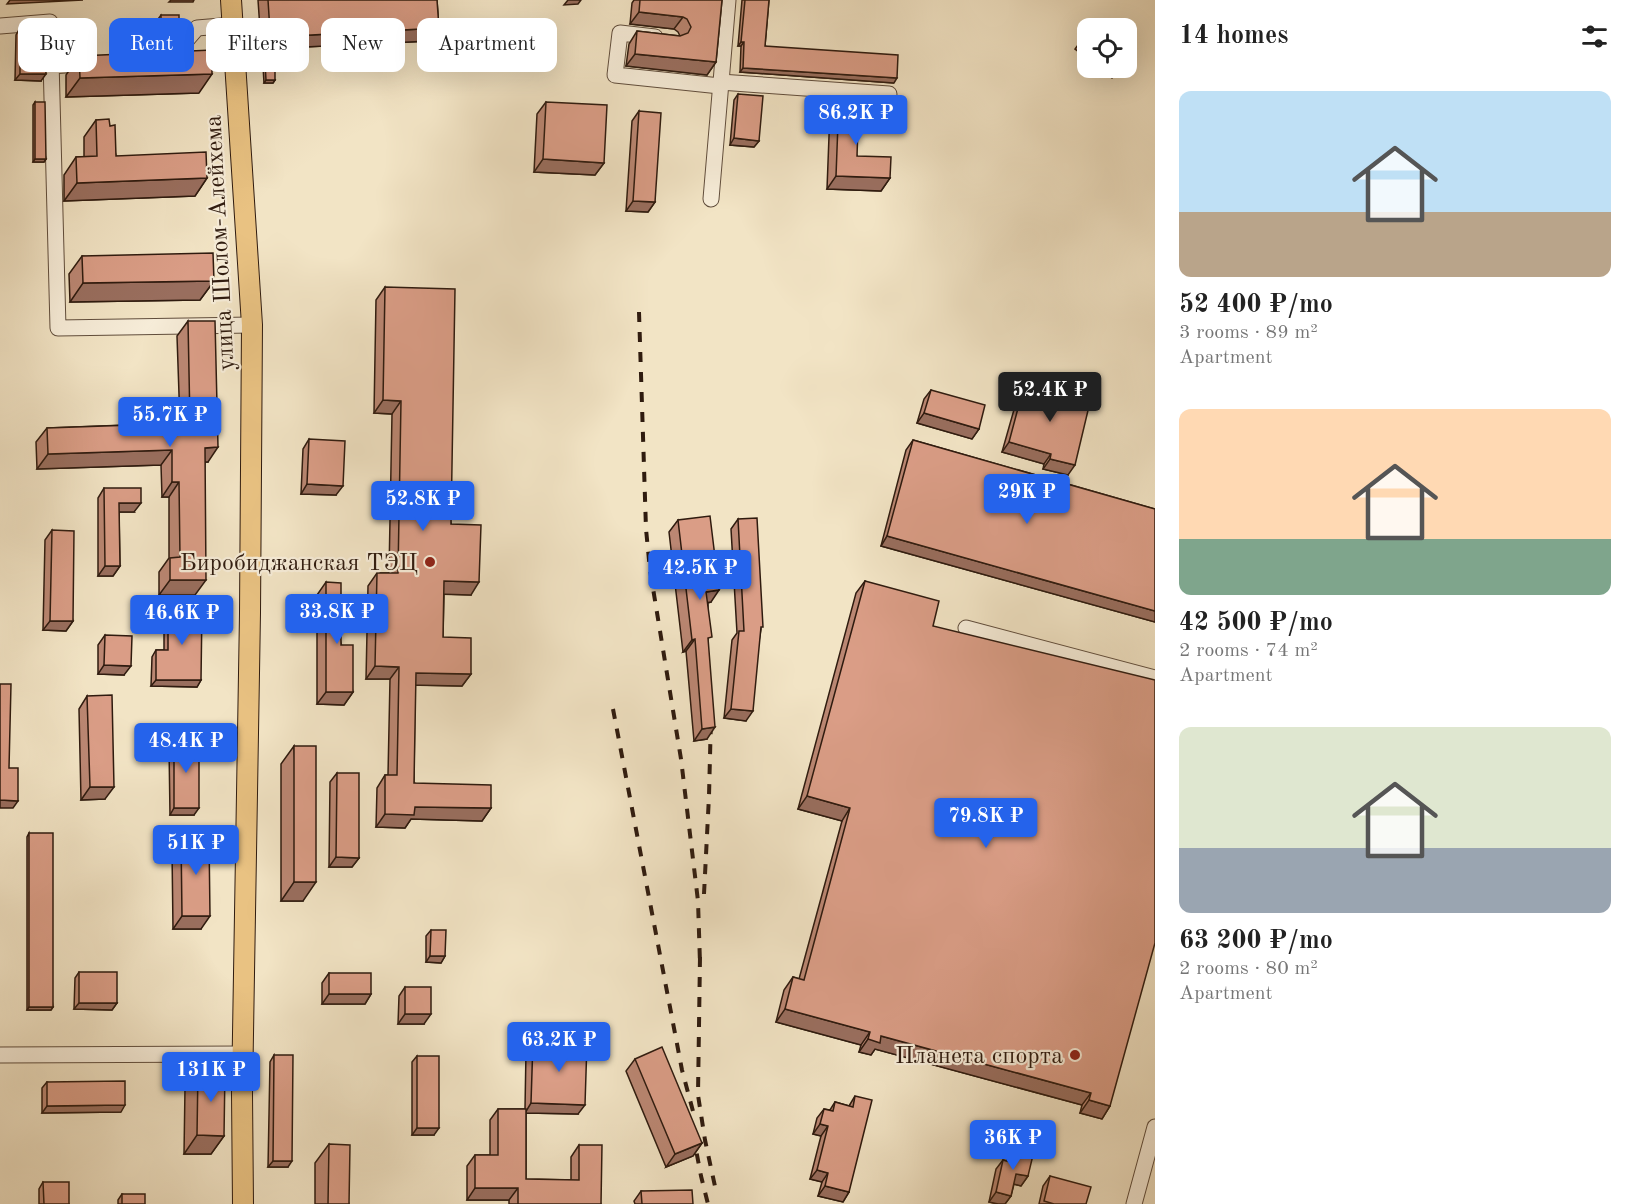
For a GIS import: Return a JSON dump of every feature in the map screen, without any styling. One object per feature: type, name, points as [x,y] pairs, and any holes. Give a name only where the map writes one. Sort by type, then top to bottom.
[{"type":"main road","name":"улица Шолом-Алейхема","points":[[231,0],[232,18]]},
{"type":"main road","name":"улица Шолом-Алейхема","points":[[236,72],[252,326],[250,613],[242,1054],[243,1204]]},
{"type":"street","points":[[711,199],[728,0]]},
{"type":"street","points":[[0,26],[18,25]]},
{"type":"street","points":[[672,39],[620,33],[615,75],[889,94]]},
{"type":"street","points":[[97,63],[106,62]]},
{"type":"street","points":[[51,72],[58,328],[252,326]]},
{"type":"street","points":[[966,628],[1155,678]]},
{"type":"street","points":[[0,1055],[242,1054]]},
{"type":"street","points":[[1134,1204],[1155,1127]]},
{"type":"building","points":[[268,0],[437,0],[438,18],[417,18],[417,29],[405,30],[405,18],[321,18],[321,34],[309,35],[309,18],[269,18]]},
{"type":"building","points":[[640,0],[722,0],[716,62],[635,54],[637,31],[680,36],[688,33],[691,27],[687,19],[683,17],[639,12]]},
{"type":"building","points":[[745,0],[769,0],[765,46],[898,55],[897,78],[743,68],[744,42],[741,42]]},
{"type":"building","points":[[161,15],[179,15],[179,18],[161,18]]},
{"type":"building","points":[[206,50],[206,72],[212,72],[212,74],[80,78],[80,72],[97,72],[97,55],[109,55],[109,72],[194,72],[194,51]]},
{"type":"building","points":[[20,72],[46,72],[46,74],[20,74]]},
{"type":"building","points":[[266,72],[275,72],[275,80],[266,80]]},
{"type":"building","points":[[738,94],[763,96],[759,141],[734,138]]},
{"type":"building","points":[[839,97],[859,98],[857,156],[891,157],[890,178],[836,176]]},
{"type":"building","points":[[35,102],[45,102],[46,159],[35,159]]},
{"type":"building","points":[[546,102],[607,105],[604,163],[543,159]]},
{"type":"building","points":[[639,111],[661,113],[655,202],[633,201]]},
{"type":"building","points":[[109,119],[110,126],[115,125],[116,156],[206,152],[207,178],[77,183],[76,157],[97,156],[96,120]]},
{"type":"building","points":[[213,253],[214,281],[83,283],[82,256]]},
{"type":"building","name":"Биробиджанская ТЭЦ","points":[[385,287],[455,289],[451,524],[481,525],[479,582],[444,581],[443,637],[471,638],[471,674],[416,673],[414,783],[491,785],[491,808],[415,807],[414,815],[385,814],[385,775],[397,775],[399,667],[375,666],[377,573],[398,573],[401,401],[383,400]]},
{"type":"building","points":[[188,321],[215,321],[218,447],[205,448],[206,580],[170,580],[170,558],[180,557],[179,482],[172,482],[172,450],[48,454],[47,428],[190,423]]},
{"type":"building","points":[[1025,382],[1051,389],[1050,392],[1090,402],[1075,465],[1050,459],[1051,454],[1009,442]]},
{"type":"building","points":[[931,390],[985,405],[979,429],[924,413]]},
{"type":"building","points":[[309,439],[345,441],[343,486],[307,484]]},
{"type":"building","points":[[913,440],[1155,509],[1155,611],[887,536]]},
{"type":"building","points":[[104,488],[141,488],[141,503],[119,503],[120,566],[105,566]]},
{"type":"building","points":[[710,516],[719,590],[706,592],[712,637],[708,638],[715,727],[702,729],[695,639],[692,640],[678,520]]},
{"type":"building","points":[[757,518],[763,627],[761,627],[753,711],[731,709],[739,631],[744,631],[738,519]]},
{"type":"building","points":[[52,530],[74,531],[73,621],[50,621]]},
{"type":"building","points":[[865,581],[939,601],[933,626],[1155,680],[1155,943],[1110,1106],[1089,1100],[1091,1093],[881,1036],[880,1043],[868,1039],[870,1032],[785,1009],[793,977],[804,980],[850,808],[807,796]]},
{"type":"building","points":[[326,582],[341,583],[341,645],[353,645],[353,692],[326,692]]},
{"type":"building","points":[[168,607],[202,608],[201,680],[156,680],[156,650],[168,650]]},
{"type":"building","points":[[105,635],[132,636],[131,666],[104,665]]},
{"type":"building","points":[[0,684],[11,684],[9,768],[18,768],[18,801],[0,800]]},
{"type":"building","points":[[112,695],[114,787],[90,787],[87,696]]},
{"type":"building","points":[[174,739],[199,739],[199,808],[174,808]]},
{"type":"building","points":[[294,746],[316,746],[316,882],[294,882]]},
{"type":"building","points":[[337,773],[359,773],[359,858],[336,857]]},
{"type":"building","points":[[29,833],[53,833],[53,1007],[29,1007]]},
{"type":"building","points":[[181,837],[209,837],[210,916],[182,916]]},
{"type":"building","points":[[431,930],[446,930],[445,956],[430,956]]},
{"type":"building","points":[[79,972],[117,972],[117,1003],[79,1003]]},
{"type":"building","points":[[329,973],[371,973],[371,994],[329,994]]},
{"type":"building","points":[[405,987],[431,987],[431,1014],[405,1014]]},
{"type":"building","points":[[533,1041],[587,1042],[585,1105],[531,1103]]},
{"type":"building","points":[[662,1047],[702,1143],[675,1154],[635,1059]]},
{"type":"building","points":[[274,1055],[293,1055],[292,1161],[273,1161]]},
{"type":"building","points":[[417,1056],[439,1056],[439,1128],[417,1128]]},
{"type":"building","points":[[198,1070],[225,1070],[224,1136],[197,1135]]},
{"type":"building","points":[[125,1081],[125,1105],[47,1106],[47,1082]]},
{"type":"building","points":[[855,1096],[872,1100],[849,1192],[825,1186],[828,1173],[817,1170],[828,1126],[820,1124],[824,1109],[833,1111],[835,1102],[853,1107]]},
{"type":"building","points":[[498,1109],[526,1109],[526,1179],[579,1180],[579,1145],[602,1145],[601,1204],[518,1204],[518,1188],[475,1188],[475,1155],[498,1155]]},
{"type":"building","points":[[329,1144],[350,1145],[349,1204],[328,1204]]},
{"type":"building","points":[[1013,1150],[1033,1155],[1028,1176],[1016,1174],[1011,1196],[996,1192],[1003,1160],[1010,1162]]},
{"type":"building","points":[[1050,1176],[1091,1187],[1086,1204],[1054,1204],[1044,1201]]},
{"type":"building","points":[[43,1182],[69,1182],[69,1204],[44,1204]]},
{"type":"building","points":[[692,1190],[693,1204],[642,1204],[641,1191]]},
{"type":"building","points":[[122,1194],[145,1194],[145,1204],[122,1204]]},
{"type":"railway","points":[[639,312],[646,529],[650,570],[681,759],[698,901],[700,963]]},
{"type":"railway","points":[[613,709],[682,1070],[694,1115]]},
{"type":"railway","points":[[704,894],[711,717]]},
{"type":"railway","points":[[700,957],[698,1095],[716,1191]]},
{"type":"railway","points":[[693,1134],[708,1204]]},
{"type":"place","name":"Биробиджанская ТЭЦ","points":[[430,562]]},
{"type":"place","name":"Планета спорта","points":[[1075,1055]]}]
